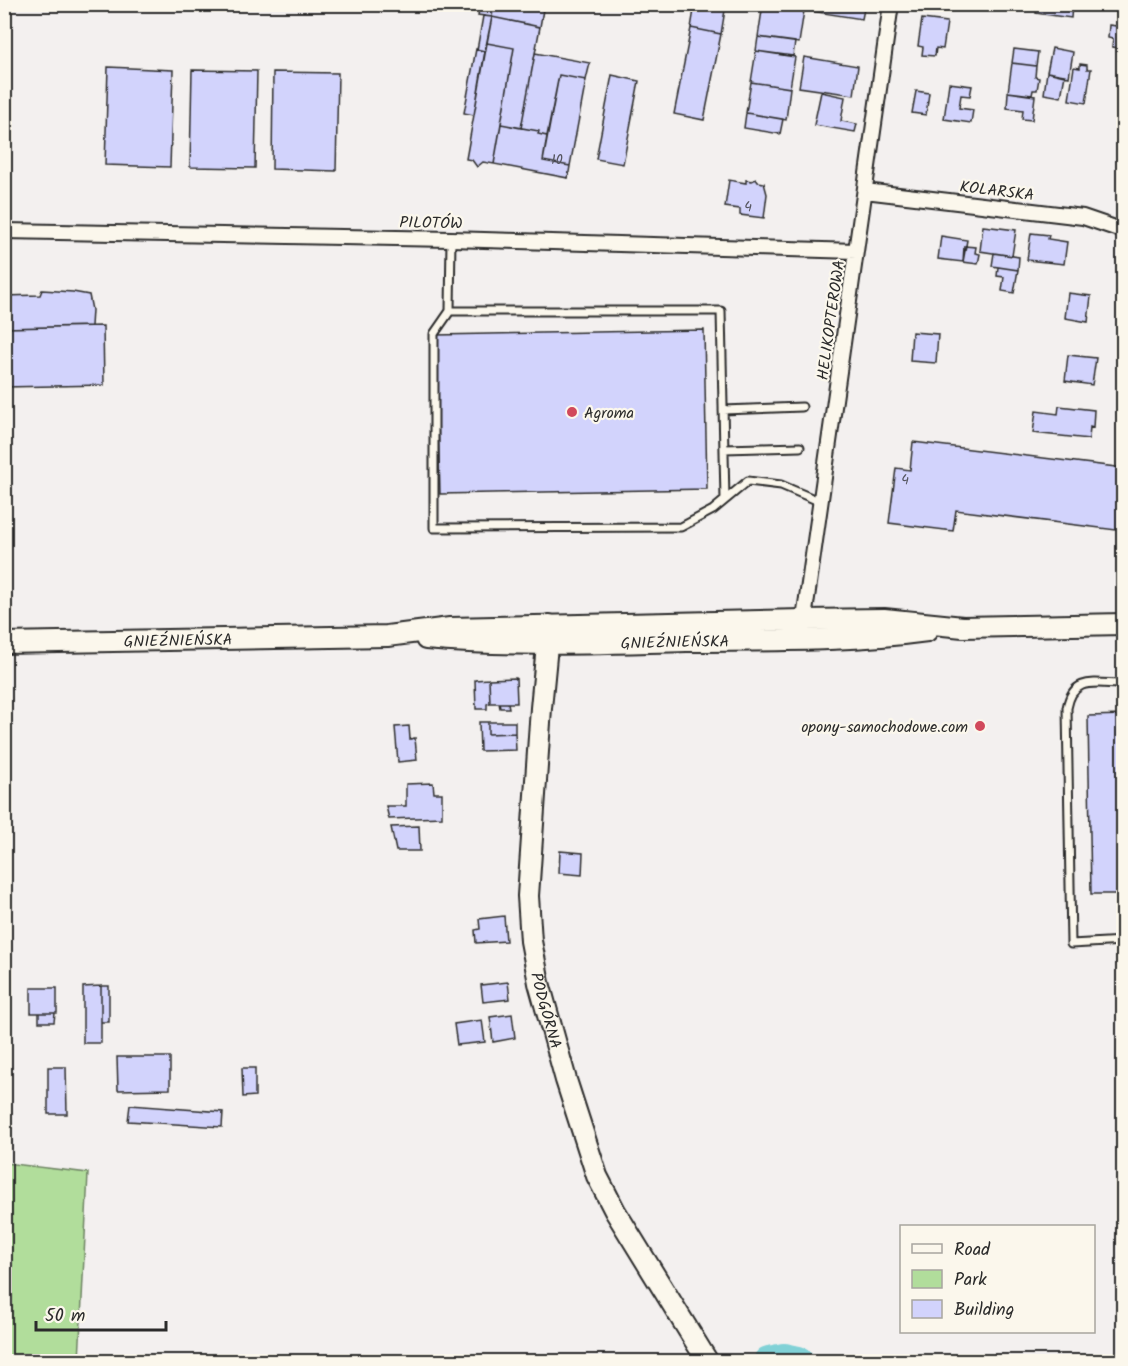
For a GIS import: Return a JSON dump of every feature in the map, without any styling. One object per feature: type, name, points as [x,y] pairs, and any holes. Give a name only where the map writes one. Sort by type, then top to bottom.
[{"type":"main road","name":"GNIEŹNIEŃSKA","points":[[549,634],[804,620],[884,619],[963,627]]},
{"type":"main road","name":"GNIEŹNIEŃSKA","points":[[4,643],[387,636],[450,628],[549,634],[801,639],[888,636],[963,627],[1124,624]]},
{"type":"main road","name":"PODGÓRNA","points":[[549,634],[541,708],[528,896],[531,941],[539,983],[566,1080],[597,1176],[615,1211],[708,1362]]},
{"type":"street","name":"HELIKOPTEROWA","points":[[801,639],[891,4]]},
{"type":"street","name":"KOLARSKA","points":[[865,191],[1083,217],[1124,231]]},
{"type":"street","name":"PILOTÓW","points":[[4,231],[451,239],[856,251]]},
{"type":"lane","points":[[451,239],[450,311],[434,334],[434,528],[681,527],[713,510],[747,481],[781,485],[821,502]]},
{"type":"lane","points":[[450,311],[721,311],[725,500]]},
{"type":"lane","points":[[723,410],[802,407]]},
{"type":"lane","points":[[724,448],[800,447]]},
{"type":"lane","points":[[1124,684],[1083,684],[1075,688],[1069,696],[1067,708],[1071,944],[1124,941]]},
{"type":"green space","points":[[5,1163],[88,1173],[79,1361],[5,1361]]},
{"type":"building","points":[[211,4],[257,4],[257,6]]},
{"type":"building","points":[[480,4],[494,4],[492,17],[478,15]]},
{"type":"building","points":[[494,4],[544,4],[540,27],[492,17]]},
{"type":"building","points":[[695,4],[726,4],[721,34],[691,28]]},
{"type":"building","points":[[763,4],[805,4],[799,43],[758,37]]},
{"type":"building","points":[[805,4],[865,4],[862,19],[804,10]]},
{"type":"building","points":[[1037,4],[1072,4],[1071,18],[1036,13]]},
{"type":"building","points":[[483,16],[492,17],[485,51],[477,50]]},
{"type":"building","points":[[492,17],[540,27],[521,128],[501,124],[514,48],[487,43]]},
{"type":"building","points":[[922,19],[947,22],[943,49],[936,48],[935,56],[922,55],[923,47],[918,46]]},
{"type":"building","points":[[1109,25],[1124,27],[1122,48],[1112,47],[1113,39],[1108,38]]},
{"type":"building","points":[[691,28],[721,34],[704,120],[674,114]]},
{"type":"building","points":[[758,37],[795,42],[793,56],[756,51]]},
{"type":"building","points":[[487,43],[514,48],[494,164],[483,162],[477,167],[472,160],[466,159]]},
{"type":"building","points":[[1052,48],[1073,52],[1069,77],[1047,72]]},
{"type":"building","points":[[476,49],[485,51],[474,115],[464,113]]},
{"type":"building","points":[[1014,49],[1038,52],[1036,66],[1012,63]]},
{"type":"building","points":[[756,51],[795,57],[790,88],[751,82]]},
{"type":"building","points":[[535,53],[590,63],[586,80],[559,75],[547,136],[538,134],[539,131],[521,128]]},
{"type":"building","points":[[804,57],[858,66],[854,95],[799,87]]},
{"type":"building","points":[[1012,63],[1036,66],[1035,77],[1039,78],[1037,90],[1033,90],[1032,95],[1008,92]]},
{"type":"building","points":[[1080,64],[1087,65],[1087,69],[1091,69],[1086,103],[1069,100],[1074,67],[1080,68]]},
{"type":"building","points":[[108,67],[173,70],[170,167],[105,165]]},
{"type":"building","points":[[192,70],[257,71],[255,168],[190,167]]},
{"type":"building","points":[[273,72],[338,73],[336,171],[272,169]]},
{"type":"building","points":[[1047,72],[1065,75],[1061,97],[1044,94]]},
{"type":"building","points":[[559,75],[586,80],[570,166],[543,161]]},
{"type":"building","points":[[612,75],[639,81],[623,164],[596,159]]},
{"type":"building","points":[[751,82],[790,88],[786,120],[746,113]]},
{"type":"building","points":[[949,83],[972,86],[970,96],[961,95],[959,108],[973,110],[971,123],[944,119]]},
{"type":"building","points":[[916,91],[929,93],[926,115],[912,113]]},
{"type":"building","points":[[821,92],[845,97],[841,121],[857,124],[855,132],[814,125]]},
{"type":"building","points":[[1008,92],[1035,96],[1032,120],[1022,119],[1023,110],[1007,108]]},
{"type":"building","points":[[746,113],[783,119],[780,134],[744,128]]},
{"type":"building","points":[[501,124],[539,131],[538,134],[547,136],[543,161],[570,166],[568,178],[494,164]]},
{"type":"building","points":[[756,179],[764,183],[767,194],[764,218],[740,215],[740,209],[725,207],[729,180],[746,183],[746,180]]},
{"type":"building","points":[[983,226],[1016,230],[1012,256],[980,251]]},
{"type":"building","points":[[1031,233],[1049,235],[1048,239],[1067,242],[1064,264],[1027,260]]},
{"type":"building","points":[[941,236],[967,240],[963,262],[938,259]]},
{"type":"building","points":[[964,246],[976,247],[975,253],[980,254],[978,264],[963,262]]},
{"type":"building","points":[[994,253],[1019,257],[1018,270],[992,266]]},
{"type":"building","points":[[998,267],[1018,270],[1014,293],[1002,291],[1004,277],[997,276]]},
{"type":"building","points":[[42,290],[89,295],[92,310],[91,326],[4,328],[4,296],[40,295]]},
{"type":"building","points":[[1068,293],[1091,296],[1088,322],[1065,318]]},
{"type":"building","points":[[103,326],[104,385],[4,387],[4,328]]},
{"type":"building","name":"Agroma","points":[[704,330],[707,489],[440,494],[436,335]]},
{"type":"building","points":[[912,332],[938,334],[936,363],[910,361]]},
{"type":"building","points":[[1068,355],[1096,358],[1092,385],[1065,381]]},
{"type":"building","points":[[1059,406],[1094,410],[1093,428],[1090,427],[1089,439],[1033,433],[1036,411],[1058,414]]},
{"type":"building","points":[[913,442],[1124,468],[1124,531],[956,510],[953,531],[889,523],[896,468],[910,470]]},
{"type":"building","points":[[516,678],[517,703],[490,703],[489,679]]},
{"type":"building","points":[[489,679],[490,703],[487,704],[487,709],[476,709],[475,680]]},
{"type":"building","points":[[499,703],[508,703],[509,708],[500,708]]},
{"type":"building","points":[[1124,715],[1124,894],[1091,894],[1088,716]]},
{"type":"building","points":[[479,722],[488,722],[488,734],[515,733],[516,750],[480,751]]},
{"type":"building","points":[[488,722],[515,722],[515,733],[488,734]]},
{"type":"building","points":[[409,726],[410,739],[415,738],[417,760],[398,762],[395,727]]},
{"type":"building","points":[[433,783],[434,793],[442,793],[442,817],[389,819],[386,806],[406,806],[406,784]]},
{"type":"building","points":[[419,826],[420,851],[396,851],[391,827]]},
{"type":"building","points":[[560,851],[583,853],[582,875],[559,873]]},
{"type":"building","points":[[504,916],[506,941],[476,943],[475,930],[480,929],[479,919]]},
{"type":"building","points":[[508,982],[510,999],[483,1002],[481,985]]},
{"type":"building","points":[[101,986],[109,986],[109,1022],[101,1022]]},
{"type":"building","points":[[101,986],[101,1043],[83,1043],[83,987]]},
{"type":"building","points":[[31,988],[57,988],[57,1013],[31,1013]]},
{"type":"building","points":[[39,1013],[55,1013],[54,1022],[39,1022]]},
{"type":"building","points":[[512,1014],[515,1038],[493,1042],[490,1017]]},
{"type":"building","points":[[482,1020],[485,1042],[457,1045],[454,1024]]},
{"type":"building","points":[[117,1057],[170,1057],[170,1089],[118,1090]]},
{"type":"building","points":[[48,1067],[66,1067],[67,1114],[48,1114]]},
{"type":"building","points":[[242,1068],[255,1068],[255,1096],[243,1097]]},
{"type":"building","points":[[130,1105],[223,1112],[222,1127],[128,1121]]},
{"type":"waterway","points":[[769,1362],[784,1359],[798,1362]]},
{"type":"place","name":"Agroma","points":[[572,412]]},
{"type":"place","name":"opony-samochodowe.com","points":[[980,726]]}]
